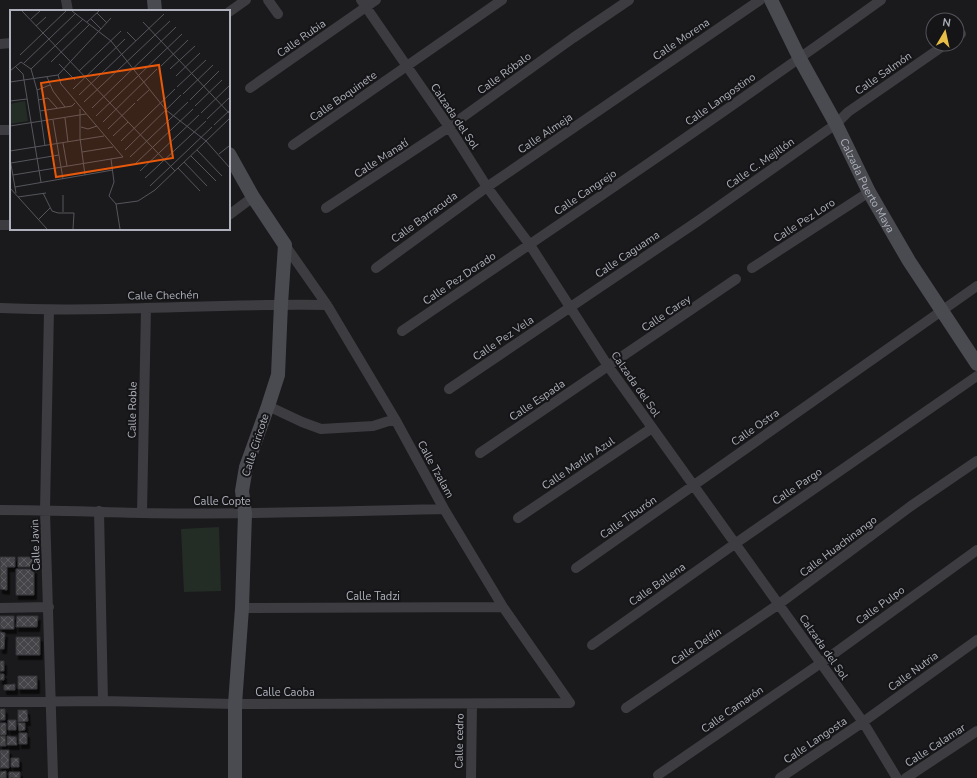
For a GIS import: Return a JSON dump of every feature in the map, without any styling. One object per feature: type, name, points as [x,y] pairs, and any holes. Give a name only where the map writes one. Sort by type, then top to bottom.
[{"type":"street","points":[[66,0],[68,10]]},
{"type":"street","points":[[154,0],[156,10]]},
{"type":"street","points":[[230,11],[246,0]]},
{"type":"street","points":[[268,0],[278,14]]},
{"type":"street","name":"Calle Rubia","points":[[250,88],[363,4],[376,0]]},
{"type":"street","name":"Calle Boquinete","points":[[293,145],[502,0]]},
{"type":"street","name":"Calle Róbalo","points":[[449,127],[572,38],[629,0]]},
{"type":"street","name":"Calle Morena","points":[[616,98],[760,0]]},
{"type":"street","name":"Calzada Puerto Maya","points":[[771,0],[800,59],[836,124],[870,192],[909,261],[977,364]]},
{"type":"street","name":"Calle Langostino","points":[[654,160],[882,0]]},
{"type":"street","name":"Calzada del Sol","points":[[363,4],[449,127],[487,187],[530,245],[608,366],[863,722],[897,778]]},
{"type":"street","points":[[0,44],[10,43]]},
{"type":"street","name":"Calle Salmón","points":[[836,124],[848,112],[934,52]]},
{"type":"street","name":"Calle Almeja","points":[[487,187],[616,98]]},
{"type":"street","name":"Calle C. Mejillón","points":[[698,221],[836,124]]},
{"type":"street","name":"Calle Manatí","points":[[326,208],[449,127]]},
{"type":"street","points":[[230,156],[253,196],[285,245]]},
{"type":"street","name":"Calle Cangrejo","points":[[530,245],[654,160]]},
{"type":"street","name":"Calle Barracuda","points":[[376,268],[487,187]]},
{"type":"street","name":"Calle Pez Loro","points":[[752,268],[870,192]]},
{"type":"street","points":[[230,214],[253,196]]},
{"type":"street","name":"Calle Caguama","points":[[570,307],[698,221]]},
{"type":"street","name":"Calle Ciricote","points":[[235,778],[235,704],[242,608],[245,513],[242,491],[246,467],[278,375],[280,304],[285,245]]},
{"type":"street","name":"Calle Tzalam","points":[[285,245],[327,305],[395,419],[444,509],[503,608],[570,703]]},
{"type":"street","name":"Calle Pez Dorado","points":[[402,331],[530,245]]},
{"type":"street","name":"Calle Carey","points":[[608,366],[736,279]]},
{"type":"street","name":"Calle Ostra","points":[[694,485],[977,286]]},
{"type":"street","name":"Calle Chechén","points":[[0,308],[49,310],[280,304],[327,305]]},
{"type":"street","name":"Calle Pez Vela","points":[[449,389],[570,307]]},
{"type":"street","name":"Calle Roble","points":[[142,513],[146,308]]},
{"type":"street","name":"Calle Javin","points":[[49,310],[46,510],[53,778]]},
{"type":"street","name":"Calle Espada","points":[[480,453],[608,366]]},
{"type":"street","name":"Calle Pargo","points":[[736,543],[977,376]]},
{"type":"street","points":[[268,406],[321,429],[373,426],[395,419]]},
{"type":"street","name":"Calle Marlín Azul","points":[[518,518],[652,428]]},
{"type":"street","name":"Calle Huachinango","points":[[779,604],[911,506],[977,461]]},
{"type":"street","name":"Calle Tiburón","points":[[576,568],[694,485]]},
{"type":"street","name":"Calle Copte","points":[[0,510],[142,513],[245,513],[444,509]]},
{"type":"street","points":[[99,511],[103,701]]},
{"type":"street","name":"Calle Ballena","points":[[592,645],[736,543]]},
{"type":"street","name":"Calle Pulpo","points":[[821,663],[977,550]]},
{"type":"street","name":"Calle Delfín","points":[[626,708],[779,604]]},
{"type":"street","points":[[0,608],[49,607]]},
{"type":"street","name":"Calle Tadzi","points":[[242,608],[503,608]]},
{"type":"street","name":"Calle Nutria","points":[[863,722],[977,640]]},
{"type":"street","name":"Calle Camarón","points":[[658,775],[821,663]]},
{"type":"street","name":"Calle Caoba","points":[[0,702],[103,701],[235,704],[570,703]]},
{"type":"street","name":"Calle cedro","points":[[471,778],[472,704]]},
{"type":"street","name":"Calle Langosta","points":[[780,778],[863,722]]},
{"type":"street","name":"Calle Calamar","points":[[906,778],[977,732]]},
{"type":"shaded area","points":[[219,527],[221,591],[184,592],[181,529]]},
{"type":"building","points":[[0,557],[15,557],[15,567],[7,567],[7,590],[0,589]]},
{"type":"building","points":[[18,557],[33,557],[33,567],[18,567]]},
{"type":"building","points":[[16,569],[34,569],[34,595],[16,595]]},
{"type":"building","points":[[0,616],[14,616],[14,629],[0,629]]},
{"type":"building","points":[[17,616],[38,616],[37,627],[16,627]]},
{"type":"building","points":[[0,632],[5,633],[4,649],[0,649]]},
{"type":"building","points":[[16,637],[40,637],[40,655],[16,655]]},
{"type":"building","points":[[0,661],[4,661],[4,671],[0,671]]},
{"type":"building","points":[[0,674],[4,674],[4,680],[0,680]]},
{"type":"building","points":[[18,676],[37,676],[37,689],[18,689]]},
{"type":"building","points":[[15,684],[15,690],[4,690],[4,685]]},
{"type":"building","points":[[0,709],[5,709],[5,720],[0,720]]},
{"type":"building","points":[[18,710],[27,710],[28,721],[18,722]]},
{"type":"building","points":[[8,720],[16,720],[16,730],[8,730]]},
{"type":"building","points":[[0,723],[6,723],[6,735],[0,735]]},
{"type":"building","points":[[18,723],[25,723],[25,730],[19,731]]},
{"type":"building","points":[[19,733],[27,733],[27,744],[19,744]]},
{"type":"building","points":[[0,736],[5,736],[6,746],[0,746]]},
{"type":"building","points":[[7,736],[16,737],[17,745],[7,745]]},
{"type":"building","points":[[0,750],[9,750],[9,768],[0,768]]},
{"type":"building","points":[[11,758],[19,758],[19,767],[11,767]]},
{"type":"building","points":[[6,771],[6,778],[0,778],[0,772]]},
{"type":"building","points":[[9,772],[20,772],[20,778],[9,778]]}]
